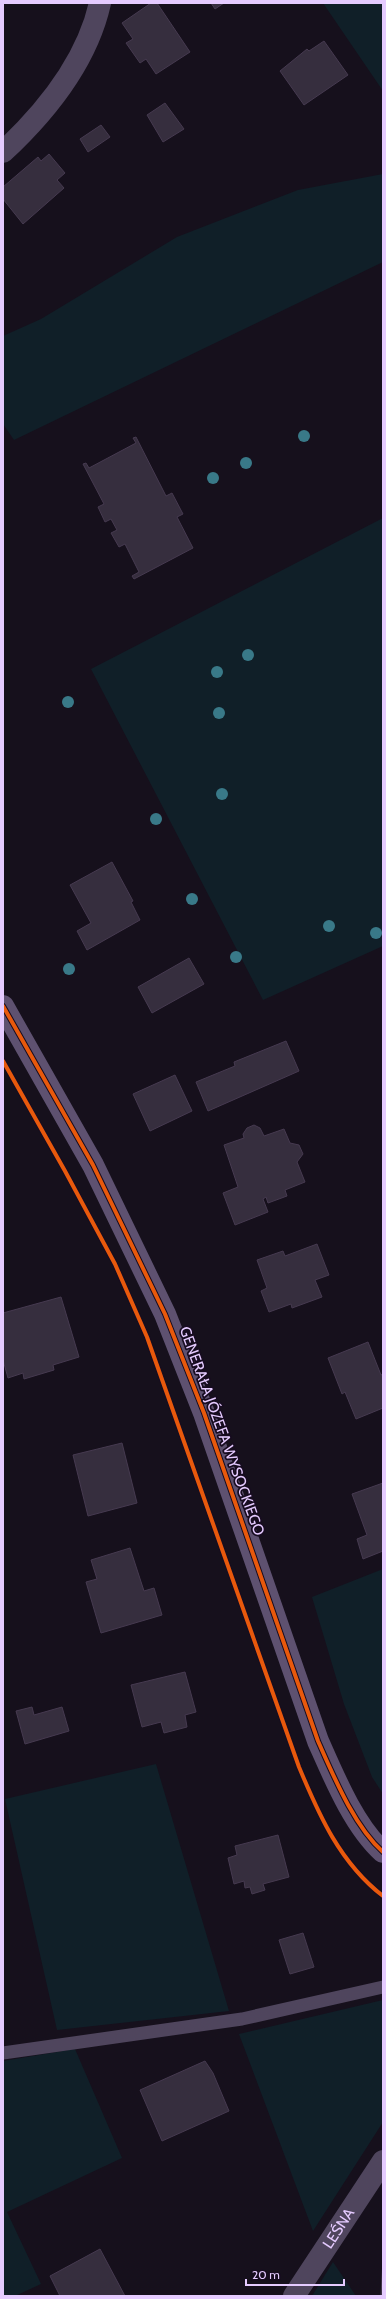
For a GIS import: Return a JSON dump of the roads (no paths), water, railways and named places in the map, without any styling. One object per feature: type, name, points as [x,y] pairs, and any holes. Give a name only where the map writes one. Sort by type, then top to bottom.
[{"type":"street","points":[[3,152],[25,131],[76,65],[96,22],[100,3]]},
{"type":"street","name":"GENERAŁA JÓZEFA WYSOCKIEGO","points":[[3,1006],[94,1165],[162,1308],[207,1420],[318,1741],[341,1793],[375,1845],[383,1852]]},
{"type":"street","name":"LEŚNA","points":[[294,2296],[383,2161]]},
{"type":"lane","points":[[3,2053],[242,2019],[383,1987]]}]
